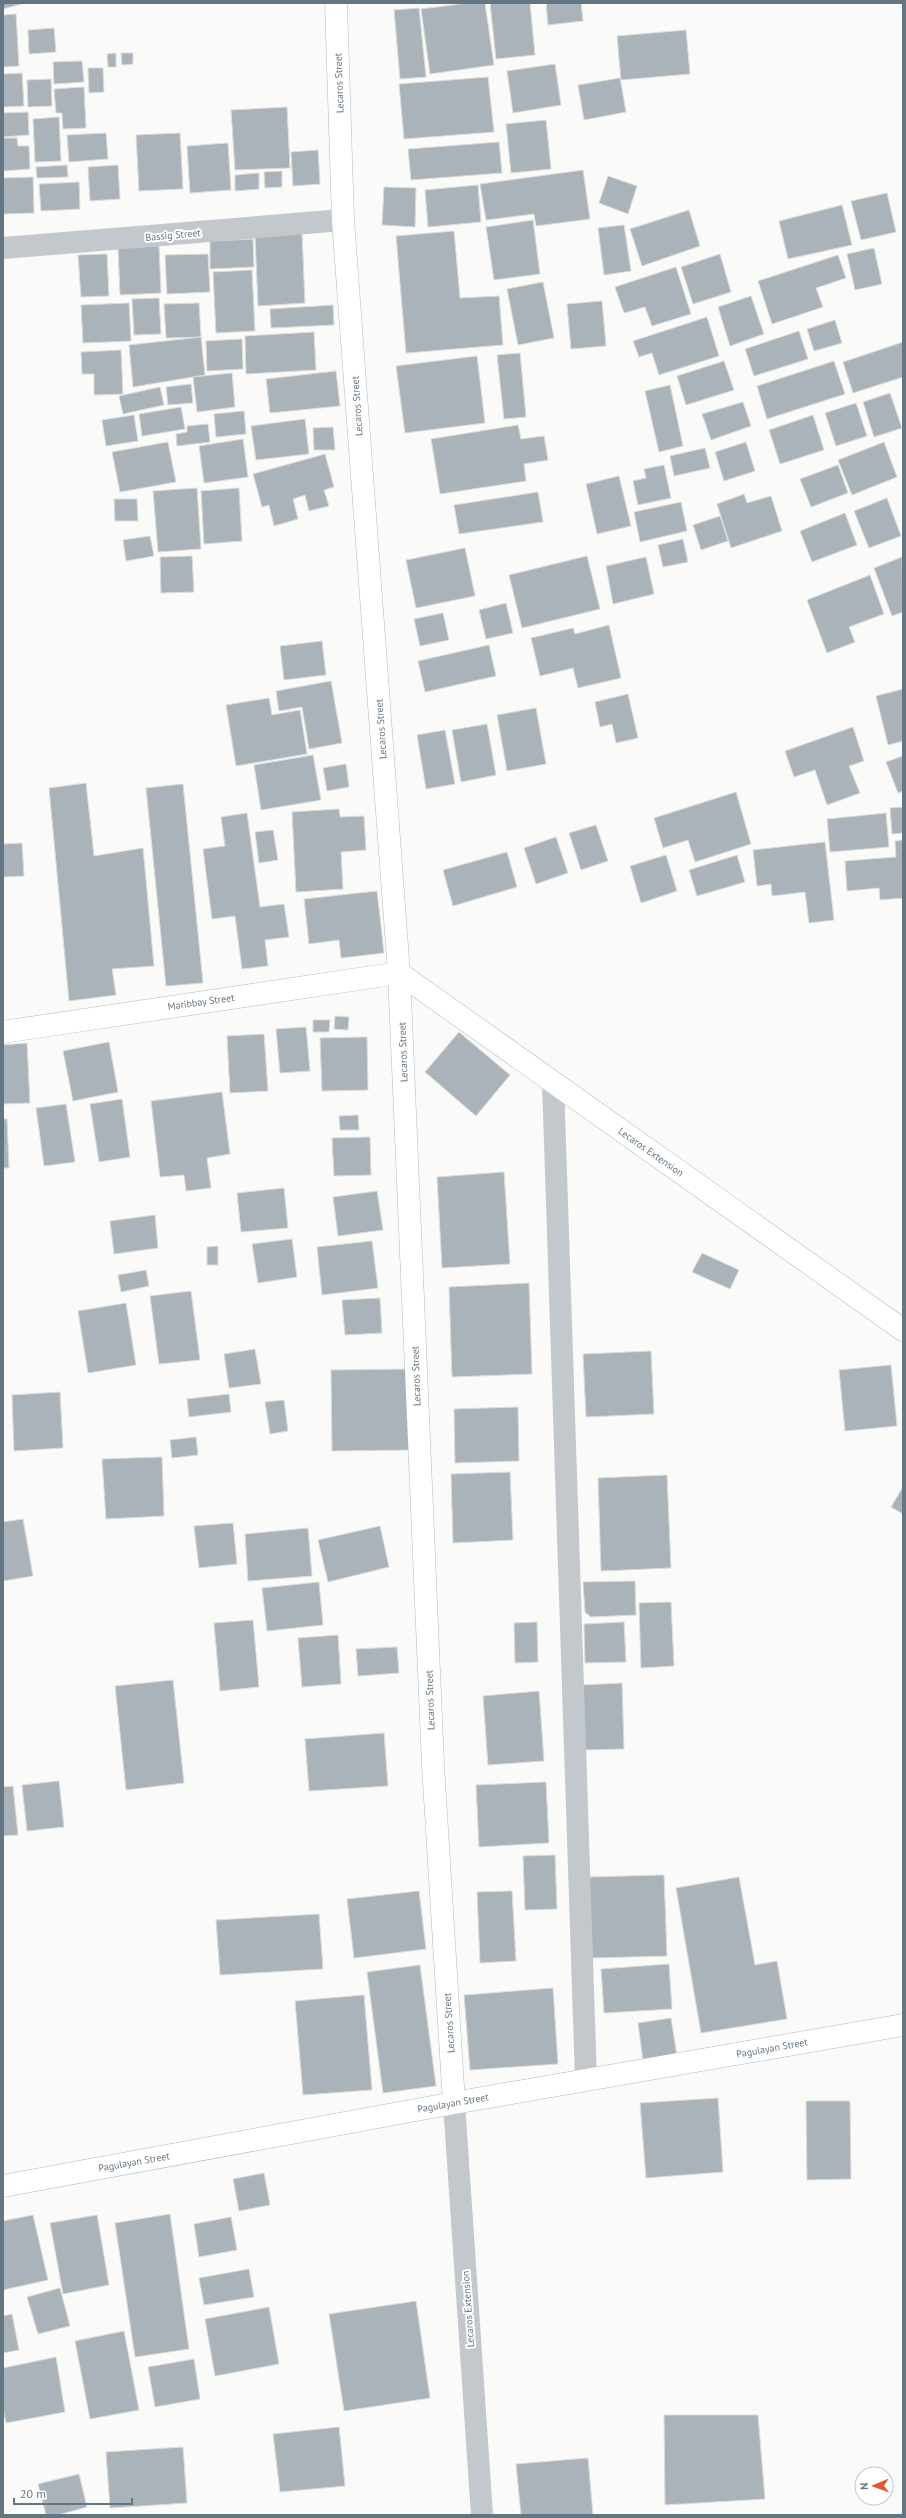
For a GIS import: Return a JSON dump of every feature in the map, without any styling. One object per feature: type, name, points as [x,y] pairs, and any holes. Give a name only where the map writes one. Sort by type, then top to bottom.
[{"type":"street","name":"Lecaros Street","points":[[336,3],[343,220],[399,973],[432,1757],[454,2103]]},
{"type":"street","name":"Bassig Street","points":[[3,248],[343,220]]},
{"type":"street","name":"Maribbay Street","points":[[3,1032],[399,973]]},
{"type":"street","name":"Lecaros Extension","points":[[399,973],[903,1330]]},
{"type":"street","points":[[553,1082],[586,2080]]},
{"type":"street","name":"Pagulayan Street","points":[[3,2186],[454,2103],[903,2025]]},
{"type":"street","name":"Lecaros Extension","points":[[454,2103],[482,2515]]},
{"type":"building","points":[[3,3],[25,3],[3,9]]},
{"type":"building","points":[[469,3],[485,3],[494,65],[430,74],[421,9]]},
{"type":"building","points":[[490,3],[530,3],[535,55],[496,59]]},
{"type":"building","points":[[546,3],[581,3],[583,21],[548,25]]},
{"type":"building","points":[[419,8],[426,77],[400,79],[394,10]]},
{"type":"building","points":[[16,14],[19,66],[3,67],[3,15]]},
{"type":"building","points":[[54,28],[56,52],[29,54],[28,30]]},
{"type":"building","points":[[686,30],[690,74],[621,80],[617,36]]},
{"type":"building","points":[[116,53],[116,67],[108,67],[107,54]]},
{"type":"building","points":[[121,53],[133,53],[133,64],[122,65]]},
{"type":"building","points":[[82,61],[84,82],[54,84],[53,62]]},
{"type":"building","points":[[555,64],[561,105],[513,113],[507,71]]},
{"type":"building","points":[[88,68],[103,68],[104,92],[89,93]]},
{"type":"building","points":[[22,73],[24,106],[3,107],[3,74]]},
{"type":"building","points":[[488,77],[494,132],[404,139],[399,84]]},
{"type":"building","points":[[620,78],[626,112],[584,120],[578,85]]},
{"type":"building","points":[[51,79],[52,106],[28,107],[27,80]]},
{"type":"building","points":[[84,87],[86,128],[63,129],[62,113],[56,113],[54,89]]},
{"type":"building","points":[[287,107],[290,168],[235,170],[231,110]]},
{"type":"building","points":[[28,112],[29,135],[3,137],[3,113]]},
{"type":"building","points":[[59,117],[61,161],[35,162],[33,119]]},
{"type":"building","points":[[546,120],[551,169],[511,173],[506,124]]},
{"type":"building","points":[[106,133],[108,159],[69,162],[67,135]]},
{"type":"building","points":[[180,133],[183,189],[139,191],[136,135]]},
{"type":"building","points":[[3,138],[17,138],[18,146],[29,146],[30,169],[3,171]]},
{"type":"building","points":[[499,142],[502,173],[411,180],[408,149]]},
{"type":"building","points":[[228,143],[231,190],[190,193],[187,146]]},
{"type":"building","points":[[318,150],[320,184],[293,186],[291,152]]},
{"type":"building","points":[[67,165],[68,177],[37,178],[36,167]]},
{"type":"building","points":[[118,165],[120,199],[90,201],[88,167]]},
{"type":"building","points":[[583,170],[590,219],[536,226],[534,214],[486,220],[480,184]]},
{"type":"building","points":[[282,171],[282,187],[265,188],[264,172]]},
{"type":"building","points":[[259,173],[259,189],[235,191],[235,175]]},
{"type":"building","points":[[608,176],[637,186],[628,214],[599,203]]},
{"type":"building","points":[[33,177],[34,213],[3,214],[3,178]]},
{"type":"building","points":[[79,182],[80,209],[41,211],[39,184]]},
{"type":"building","points":[[478,185],[481,222],[428,227],[425,190]]},
{"type":"building","points":[[384,187],[416,188],[415,227],[382,225]]},
{"type":"building","points":[[887,193],[896,232],[861,240],[851,201]]},
{"type":"building","points":[[842,205],[852,245],[788,259],[779,221]]},
{"type":"building","points":[[689,210],[700,246],[642,266],[630,229]]},
{"type":"building","points":[[533,220],[540,274],[494,280],[486,227]]},
{"type":"building","points":[[624,225],[631,271],[604,275],[598,228]]},
{"type":"building","points":[[454,231],[460,298],[499,296],[503,345],[406,353],[396,236]]},
{"type":"building","points":[[302,232],[305,303],[258,306],[255,235]]},
{"type":"building","points":[[253,239],[254,267],[210,269],[210,241]]},
{"type":"building","points":[[159,246],[161,293],[120,295],[118,248]]},
{"type":"building","points":[[874,248],[882,284],[855,290],[847,254]]},
{"type":"building","points":[[107,254],[109,296],[81,297],[78,255]]},
{"type":"building","points":[[208,254],[210,292],[167,294],[165,255]]},
{"type":"building","points":[[720,254],[731,292],[693,304],[681,267]]},
{"type":"building","points":[[838,255],[846,278],[816,288],[823,307],[772,324],[758,281]]},
{"type":"building","points":[[676,267],[691,314],[652,326],[645,307],[624,313],[615,287]]},
{"type":"building","points":[[252,270],[255,331],[216,333],[213,272]]},
{"type":"building","points":[[543,282],[554,338],[518,345],[507,289]]},
{"type":"building","points":[[751,296],[764,334],[730,346],[718,307]]},
{"type":"building","points":[[159,298],[161,334],[134,335],[132,299]]},
{"type":"building","points":[[602,301],[606,346],[571,349],[567,304]]},
{"type":"building","points":[[129,303],[131,341],[83,343],[81,305]]},
{"type":"building","points":[[199,303],[201,337],[166,338],[164,304]]},
{"type":"building","points":[[333,305],[334,325],[271,328],[270,309]]},
{"type":"building","points":[[707,317],[719,356],[659,375],[652,353],[639,357],[633,341]]},
{"type":"building","points":[[835,320],[842,343],[814,351],[807,329]]},
{"type":"building","points":[[799,331],[808,359],[754,376],[745,349]]},
{"type":"building","points":[[314,332],[316,370],[246,374],[245,336]]},
{"type":"building","points":[[201,337],[205,375],[133,387],[129,345]]},
{"type":"building","points":[[242,339],[243,369],[207,371],[206,341]]},
{"type":"building","points":[[903,342],[903,377],[853,393],[843,362]]},
{"type":"building","points":[[121,350],[123,394],[94,395],[94,374],[82,374],[81,352]]},
{"type":"building","points":[[520,353],[526,417],[504,419],[497,355]]},
{"type":"building","points":[[477,356],[485,423],[405,433],[396,366]]},
{"type":"building","points":[[724,361],[734,390],[686,405],[677,376]]},
{"type":"building","points":[[834,361],[845,394],[767,419],[757,386]]},
{"type":"building","points":[[336,371],[340,406],[270,413],[266,379]]},
{"type":"building","points":[[232,373],[235,407],[197,412],[193,377]]},
{"type":"building","points":[[191,384],[193,403],[168,405],[166,387]]},
{"type":"building","points":[[670,385],[683,446],[659,452],[645,391]]},
{"type":"building","points":[[160,387],[164,405],[123,414],[119,396]]},
{"type":"building","points":[[890,393],[902,428],[874,437],[863,402]]},
{"type":"building","points":[[743,402],[751,426],[711,440],[702,414]]},
{"type":"building","points":[[856,403],[867,436],[836,446],[825,413]]},
{"type":"building","points":[[181,407],[185,429],[142,436],[139,414]]},
{"type":"building","points":[[244,411],[246,434],[216,437],[214,414]]},
{"type":"building","points":[[134,415],[138,441],[106,446],[102,420]]},
{"type":"building","points":[[813,415],[824,450],[780,464],[769,430]]},
{"type":"building","points":[[305,419],[309,454],[256,460],[251,426]]},
{"type":"building","points":[[208,424],[210,442],[177,446],[176,434],[187,432],[187,426]]},
{"type":"building","points":[[518,425],[521,439],[544,436],[548,460],[524,464],[526,481],[440,494],[431,439]]},
{"type":"building","points":[[333,427],[335,450],[314,450],[313,428]]},
{"type":"building","points":[[243,439],[248,477],[204,483],[199,446]]},
{"type":"building","points":[[168,442],[176,482],[120,492],[112,452]]},
{"type":"building","points":[[746,442],[755,471],[724,481],[715,452]]},
{"type":"building","points":[[884,442],[897,477],[852,495],[838,460]]},
{"type":"building","points":[[705,448],[710,468],[674,476],[670,456]]},
{"type":"building","points":[[325,454],[334,487],[324,490],[329,506],[309,511],[305,495],[293,499],[298,519],[274,526],[269,505],[262,507],[253,474]]},
{"type":"building","points":[[664,465],[671,498],[638,505],[633,481],[646,478],[644,469]]},
{"type":"building","points":[[838,465],[848,493],[811,507],[800,479]]},
{"type":"building","points":[[619,476],[631,526],[597,534],[586,484]]},
{"type":"building","points":[[197,488],[201,549],[158,552],[153,491]]},
{"type":"building","points":[[239,488],[242,541],[204,544],[201,491]]},
{"type":"building","points":[[538,492],[543,522],[459,534],[454,505]]},
{"type":"building","points":[[744,494],[747,503],[771,496],[782,531],[731,548],[717,504]]},
{"type":"building","points":[[887,498],[901,536],[869,548],[854,511]]},
{"type":"building","points":[[114,499],[137,499],[138,521],[115,521]]},
{"type":"building","points":[[681,502],[687,531],[640,542],[634,512]]},
{"type":"building","points":[[845,513],[857,545],[812,562],[800,531]]},
{"type":"building","points":[[720,516],[728,541],[701,550],[693,525]]},
{"type":"building","points":[[150,536],[154,556],[126,561],[123,540]]},
{"type":"building","points":[[683,539],[688,562],[663,567],[658,545]]},
{"type":"building","points":[[465,548],[475,596],[416,608],[406,560]]},
{"type":"building","points":[[192,556],[194,592],[161,593],[160,557]]},
{"type":"building","points":[[587,556],[600,609],[522,628],[509,575]]},
{"type":"building","points":[[646,557],[654,594],[613,604],[606,566]]},
{"type":"building","points":[[902,557],[903,612],[892,616],[874,568]]},
{"type":"building","points":[[870,575],[884,614],[849,627],[855,642],[827,653],[807,600]]},
{"type":"building","points":[[506,603],[513,633],[486,639],[479,610]]},
{"type":"building","points":[[443,613],[449,640],[420,646],[414,619]]},
{"type":"building","points":[[609,625],[621,678],[578,688],[573,668],[540,676],[531,638],[573,628],[575,634]]},
{"type":"building","points":[[322,641],[326,675],[284,680],[280,646]]},
{"type":"building","points":[[489,645],[496,676],[425,692],[418,661]]},
{"type":"building","points":[[331,681],[342,743],[309,749],[302,707],[279,711],[276,691]]},
{"type":"building","points":[[903,689],[903,741],[888,745],[876,696]]},
{"type":"building","points":[[628,694],[638,738],[616,743],[612,724],[600,727],[595,702]]},
{"type":"building","points":[[269,698],[272,715],[300,710],[307,754],[236,766],[226,705]]},
{"type":"building","points":[[536,708],[546,764],[507,771],[497,715]]},
{"type":"building","points":[[487,724],[496,775],[461,782],[452,730]]},
{"type":"building","points":[[853,727],[864,761],[849,766],[860,793],[827,805],[815,770],[794,777],[785,751]]},
{"type":"building","points":[[445,730],[455,784],[426,789],[417,735]]},
{"type":"building","points":[[313,755],[321,800],[261,810],[254,765]]},
{"type":"building","points":[[903,756],[903,791],[898,793],[886,762]]},
{"type":"building","points":[[346,764],[349,787],[327,791],[323,768]]},
{"type":"building","points":[[86,783],[94,856],[143,848],[154,966],[112,969],[116,995],[69,1001],[49,788]]},
{"type":"building","points":[[183,784],[203,983],[166,986],[146,788]]},
{"type":"building","points":[[736,792],[751,844],[695,862],[688,840],[663,848],[654,818]]},
{"type":"building","points":[[903,807],[903,833],[892,834],[890,808]]},
{"type":"building","points":[[339,809],[340,817],[364,816],[366,850],[341,852],[343,889],[296,892],[292,812]]},
{"type":"building","points":[[247,813],[260,907],[284,904],[289,937],[265,940],[268,966],[242,969],[235,916],[212,919],[203,849],[225,846],[221,817]]},
{"type":"building","points":[[886,813],[889,847],[830,852],[827,819]]},
{"type":"building","points":[[596,825],[608,861],[581,870],[569,833]]},
{"type":"building","points":[[273,830],[278,860],[259,863],[255,832]]},
{"type":"building","points":[[556,837],[568,873],[536,884],[524,848]]},
{"type":"building","points":[[903,840],[903,898],[880,900],[879,888],[847,891],[845,861],[896,857],[895,841]]},
{"type":"building","points":[[825,842],[834,920],[809,923],[805,892],[772,896],[771,884],[757,886],[753,850]]},
{"type":"building","points":[[22,843],[24,876],[3,877],[3,844]]},
{"type":"building","points":[[507,852],[517,887],[453,906],[443,870]]},
{"type":"building","points":[[666,855],[677,891],[641,903],[630,866]]},
{"type":"building","points":[[737,855],[745,882],[697,896],[689,870]]},
{"type":"building","points":[[377,891],[384,953],[341,958],[339,940],[309,944],[304,899]]},
{"type":"building","points":[[335,1016],[349,1017],[348,1030],[334,1029]]},
{"type":"building","points":[[313,1020],[330,1020],[329,1032],[313,1032]]},
{"type":"building","points":[[306,1027],[310,1071],[280,1073],[276,1029]]},
{"type":"building","points":[[459,1032],[510,1075],[476,1116],[425,1072]]},
{"type":"building","points":[[264,1034],[268,1091],[230,1093],[227,1036]]},
{"type":"building","points":[[367,1037],[368,1090],[322,1091],[320,1038]]},
{"type":"building","points":[[109,1042],[118,1092],[73,1101],[63,1051]]},
{"type":"building","points":[[27,1043],[30,1103],[3,1104],[3,1045]]},
{"type":"building","points":[[222,1092],[230,1154],[207,1158],[211,1188],[186,1191],[184,1175],[160,1177],[151,1101]]},
{"type":"building","points":[[122,1099],[130,1157],[99,1162],[90,1104]]},
{"type":"building","points":[[66,1104],[75,1162],[44,1166],[36,1108]]},
{"type":"building","points":[[358,1115],[359,1130],[340,1130],[339,1116]]},
{"type":"building","points":[[3,1119],[7,1119],[9,1168],[3,1168]]},
{"type":"building","points":[[370,1137],[371,1175],[334,1176],[332,1138]]},
{"type":"building","points":[[504,1172],[510,1264],[442,1268],[437,1177]]},
{"type":"building","points":[[284,1188],[288,1228],[241,1232],[237,1193]]},
{"type":"building","points":[[377,1191],[383,1230],[338,1236],[333,1197]]},
{"type":"building","points":[[155,1215],[158,1248],[114,1254],[110,1221]]},
{"type":"building","points":[[292,1239],[297,1277],[258,1283],[252,1244]]},
{"type":"building","points":[[372,1241],[378,1288],[322,1295],[317,1247]]},
{"type":"building","points":[[218,1246],[218,1265],[207,1265],[207,1247]]},
{"type":"building","points":[[702,1253],[739,1270],[730,1289],[692,1272]]},
{"type":"building","points":[[146,1270],[149,1286],[121,1292],[118,1275]]},
{"type":"building","points":[[529,1283],[532,1374],[452,1377],[449,1287]]},
{"type":"building","points":[[191,1291],[200,1360],[159,1364],[150,1296]]},
{"type":"building","points":[[380,1298],[382,1333],[345,1335],[342,1300]]},
{"type":"building","points":[[126,1303],[136,1365],[88,1373],[78,1311]]},
{"type":"building","points":[[255,1349],[261,1384],[229,1388],[224,1354]]},
{"type":"building","points":[[651,1351],[654,1414],[586,1417],[583,1354]]},
{"type":"building","points":[[891,1365],[897,1426],[845,1431],[839,1370]]},
{"type":"building","points":[[410,1369],[411,1450],[332,1451],[331,1370]]},
{"type":"building","points":[[60,1392],[63,1448],[14,1451],[12,1395]]},
{"type":"building","points":[[229,1394],[231,1412],[189,1417],[187,1399]]},
{"type":"building","points":[[284,1400],[288,1431],[270,1434],[265,1402]]},
{"type":"building","points":[[518,1407],[519,1461],[455,1463],[454,1409]]},
{"type":"building","points":[[196,1437],[198,1455],[172,1458],[170,1440]]},
{"type":"building","points":[[162,1457],[164,1516],[106,1519],[102,1459]]},
{"type":"building","points":[[510,1472],[513,1540],[453,1543],[451,1474]]},
{"type":"building","points":[[667,1475],[671,1568],[601,1571],[598,1478]]},
{"type":"building","points":[[903,1487],[903,1514],[891,1507]]},
{"type":"building","points":[[23,1519],[33,1576],[3,1581],[3,1522]]},
{"type":"building","points":[[233,1523],[237,1564],[199,1568],[194,1526]]},
{"type":"building","points":[[380,1526],[389,1567],[328,1582],[318,1540]]},
{"type":"building","points":[[308,1528],[312,1576],[248,1581],[245,1534]]},
{"type":"building","points":[[635,1581],[636,1615],[591,1617],[585,1612],[583,1582]]},
{"type":"building","points":[[319,1582],[323,1625],[267,1631],[262,1588]]},
{"type":"building","points":[[671,1602],[674,1666],[641,1668],[639,1603]]},
{"type":"building","points":[[253,1620],[259,1687],[220,1691],[214,1623]]},
{"type":"building","points":[[537,1622],[538,1662],[515,1663],[514,1623]]},
{"type":"building","points":[[624,1622],[626,1662],[585,1663],[584,1624]]},
{"type":"building","points":[[338,1635],[341,1684],[302,1687],[298,1638]]},
{"type":"building","points":[[397,1647],[399,1673],[358,1676],[356,1649]]},
{"type":"building","points":[[173,1680],[184,1783],[126,1790],[115,1686]]},
{"type":"building","points":[[622,1683],[624,1749],[583,1750],[582,1685]]},
{"type":"building","points":[[539,1691],[544,1761],[488,1765],[483,1696]]},
{"type":"building","points":[[384,1733],[388,1786],[309,1791],[305,1739]]},
{"type":"building","points":[[59,1781],[64,1827],[27,1831],[22,1785]]},
{"type":"building","points":[[546,1782],[549,1843],[479,1847],[476,1785]]},
{"type":"building","points":[[13,1786],[18,1835],[3,1836],[3,1787]]},
{"type":"building","points":[[555,1855],[557,1909],[525,1910],[523,1856]]},
{"type":"building","points":[[664,1875],[667,1956],[591,1958],[589,1877]]},
{"type":"building","points":[[739,1877],[755,1965],[777,1961],[787,2019],[701,2033],[676,1888]]},
{"type":"building","points":[[419,1891],[426,1949],[354,1958],[347,1899]]},
{"type":"building","points":[[512,1891],[516,1961],[480,1963],[477,1892]]},
{"type":"building","points":[[319,1914],[323,1969],[220,1975],[216,1920]]},
{"type":"building","points":[[669,1964],[672,2009],[604,2013],[601,1969]]},
{"type":"building","points":[[420,1965],[436,2086],[383,2093],[367,1972]]},
{"type":"building","points":[[553,1988],[558,2064],[470,2070],[464,1995]]},
{"type":"building","points":[[364,1995],[372,2090],[303,2095],[295,2001]]},
{"type":"building","points":[[671,2018],[677,2056],[643,2061],[638,2023]]},
{"type":"building","points":[[718,2098],[723,2172],[646,2178],[640,2103]]},
{"type":"building","points":[[806,2101],[850,2101],[851,2179],[807,2180]]},
{"type":"building","points":[[264,2173],[270,2205],[239,2211],[233,2179]]},
{"type":"building","points":[[170,2214],[189,2349],[135,2357],[115,2223]]},
{"type":"building","points":[[33,2215],[48,2280],[3,2290],[3,2221]]},
{"type":"building","points":[[97,2215],[109,2285],[63,2294],[50,2223]]},
{"type":"building","points":[[231,2217],[237,2250],[199,2257],[194,2224]]},
{"type":"building","points":[[249,2269],[254,2297],[204,2305],[199,2278]]},
{"type":"building","points":[[60,2288],[70,2326],[38,2334],[27,2297]]},
{"type":"building","points":[[416,2301],[430,2398],[344,2411],[329,2314]]},
{"type":"building","points":[[269,2307],[279,2364],[215,2376],[205,2319]]},
{"type":"building","points":[[12,2314],[19,2350],[3,2353],[3,2316]]},
{"type":"building","points":[[124,2331],[139,2410],[90,2419],[75,2341]]},
{"type":"building","points":[[56,2357],[65,2412],[6,2423],[3,2409],[3,2368]]},
{"type":"building","points":[[194,2359],[200,2399],[155,2407],[148,2367]]},
{"type":"building","points":[[664,2415],[758,2415],[765,2499],[665,2505]]},
{"type":"building","points":[[339,2427],[345,2486],[280,2492],[273,2434]]},
{"type":"building","points":[[183,2447],[187,2503],[110,2508],[106,2452]]},
{"type":"building","points":[[588,2458],[593,2515],[521,2515],[516,2464]]},
{"type":"building","points":[[79,2474],[87,2507],[58,2515],[46,2515],[38,2484]]}]
